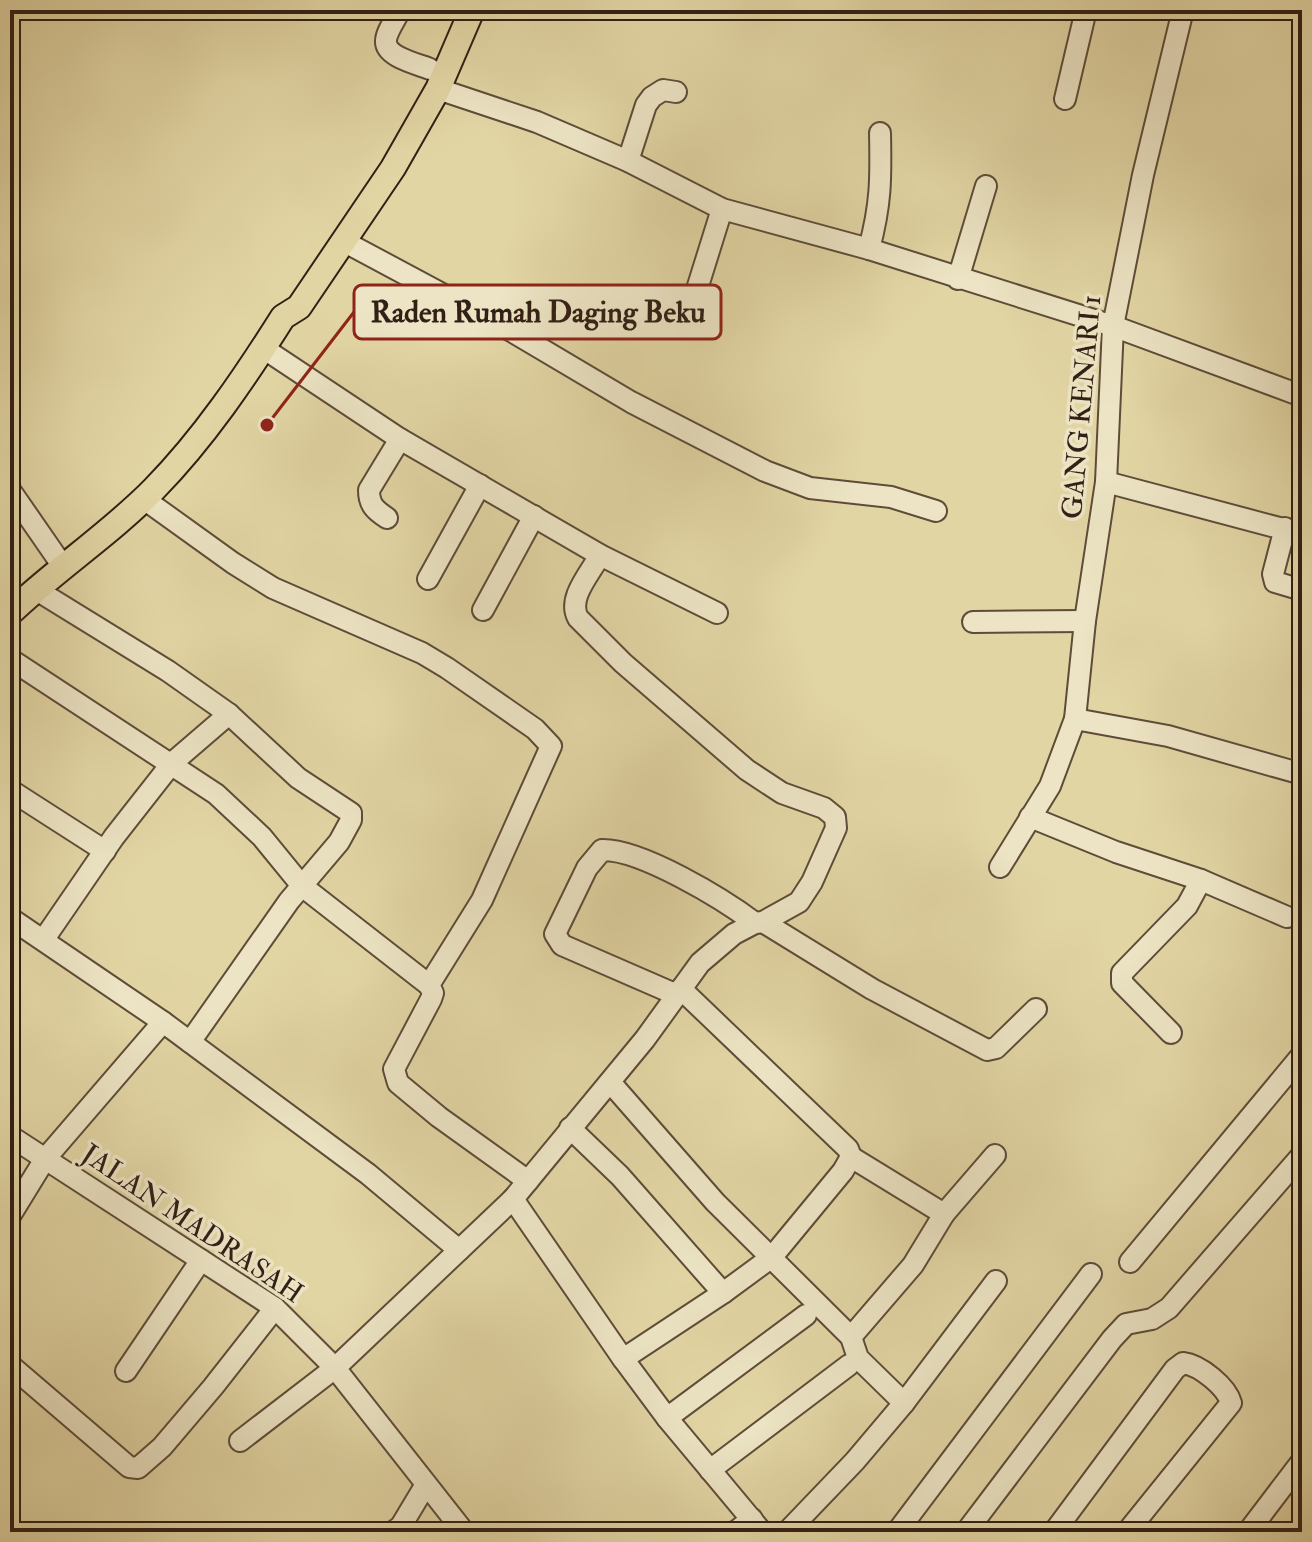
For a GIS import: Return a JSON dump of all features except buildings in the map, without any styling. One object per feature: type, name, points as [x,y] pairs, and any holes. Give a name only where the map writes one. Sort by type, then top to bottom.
[{"type":"main road","points":[[283,317],[299,307],[393,168],[434,79],[455,10]]},
{"type":"main road","points":[[10,613],[144,499],[183,457],[263,348],[283,317],[286,298],[334,235],[384,160],[472,10]]},
{"type":"street","points":[[400,10],[386,40],[393,54],[434,79],[628,161],[722,209],[869,249],[1113,326],[1302,396]]},
{"type":"street","points":[[1065,99],[1086,10]]},
{"type":"street","name":"GANG KENARI 1","points":[[1000,867],[1050,786],[1075,719],[1085,621],[1106,482],[1113,326],[1143,175],[1183,10]]},
{"type":"street","points":[[628,161],[646,105],[663,90],[676,92]]},
{"type":"street","points":[[869,249],[881,193],[880,133]]},
{"type":"street","points":[[958,279],[986,186]]},
{"type":"street","points":[[688,318],[722,209]]},
{"type":"street","points":[[345,242],[513,332],[631,402],[765,471],[810,488],[891,497],[936,511]]},
{"type":"street","points":[[263,348],[400,439],[600,555],[717,613]]},
{"type":"street","points":[[387,518],[374,509],[369,490],[400,439]]},
{"type":"street","points":[[1106,482],[1293,531],[1273,574],[1275,582],[1302,590]]},
{"type":"street","points":[[428,579],[480,485]]},
{"type":"street","points":[[10,490],[64,568]]},
{"type":"street","points":[[144,499],[273,588],[422,653],[447,668],[535,729],[551,746],[482,900],[429,985]]},
{"type":"street","points":[[483,610],[534,516]]},
{"type":"street","points":[[240,1441],[335,1368],[513,1199],[610,1082],[700,963],[734,934],[799,902],[812,882],[836,828],[835,817],[824,808],[782,793],[747,770],[623,663],[578,618],[574,610],[575,600],[600,555]]},
{"type":"street","points":[[35,589],[168,671],[229,714],[298,778],[351,813],[351,820],[339,842],[302,886],[190,1042]]},
{"type":"street","points":[[973,622],[1085,621]]},
{"type":"street","points":[[10,659],[216,794],[262,837],[302,886],[429,985],[433,993],[431,999],[394,1069],[398,1083],[439,1117],[528,1181]]},
{"type":"street","points":[[44,939],[105,851],[172,763],[229,714]]},
{"type":"street","points":[[1075,719],[1168,736],[1302,774]]},
{"type":"street","points":[[10,790],[105,851]]},
{"type":"street","points":[[1030,817],[1116,852],[1201,880],[1287,917]]},
{"type":"street","points":[[944,1214],[851,1157],[848,1149],[679,992],[562,945],[555,934],[587,868],[602,850],[616,850],[722,898],[872,989],[987,1050],[996,1048],[1036,1009]]},
{"type":"street","points":[[1171,1033],[1122,983],[1122,973],[1187,906],[1201,880]]},
{"type":"street","points":[[10,918],[163,1022],[368,1174],[459,1250]]},
{"type":"street","points":[[10,1216],[45,1159],[163,1022]]},
{"type":"street","points":[[1130,1262],[1302,1055]]},
{"type":"street","points":[[610,1082],[715,1202],[851,1337],[858,1358],[904,1403]]},
{"type":"street","points":[[570,1128],[620,1176],[723,1293]]},
{"type":"street","name":"JALAN MADRASAH","points":[[10,1136],[275,1308],[335,1368],[464,1532]]},
{"type":"street","points":[[851,1337],[913,1265],[944,1214],[995,1155]]},
{"type":"street","points":[[966,1532],[1112,1339],[1126,1324],[1152,1319],[1169,1308],[1302,1155]]},
{"type":"street","points":[[623,1359],[772,1257],[843,1171],[851,1157]]},
{"type":"street","points":[[513,1199],[667,1418],[757,1526],[735,1532]]},
{"type":"street","points":[[126,1371],[201,1260]]},
{"type":"street","points":[[897,1532],[1091,1274]]},
{"type":"street","points":[[787,1532],[855,1461],[904,1403],[996,1281]]},
{"type":"street","points":[[10,1365],[119,1459],[129,1467],[138,1468],[162,1447],[275,1308]]},
{"type":"street","points":[[667,1418],[806,1315]]},
{"type":"street","points":[[1054,1532],[1175,1369],[1183,1363],[1191,1364],[1225,1390],[1231,1403],[1127,1532]]},
{"type":"street","points":[[710,1470],[849,1365]]},
{"type":"street","points":[[1248,1532],[1302,1461]]},
{"type":"street","points":[[393,1532],[401,1526],[425,1486]]},
{"type":"place","name":"Raden Rumah Daging Beku","points":[[267,425]]}]
